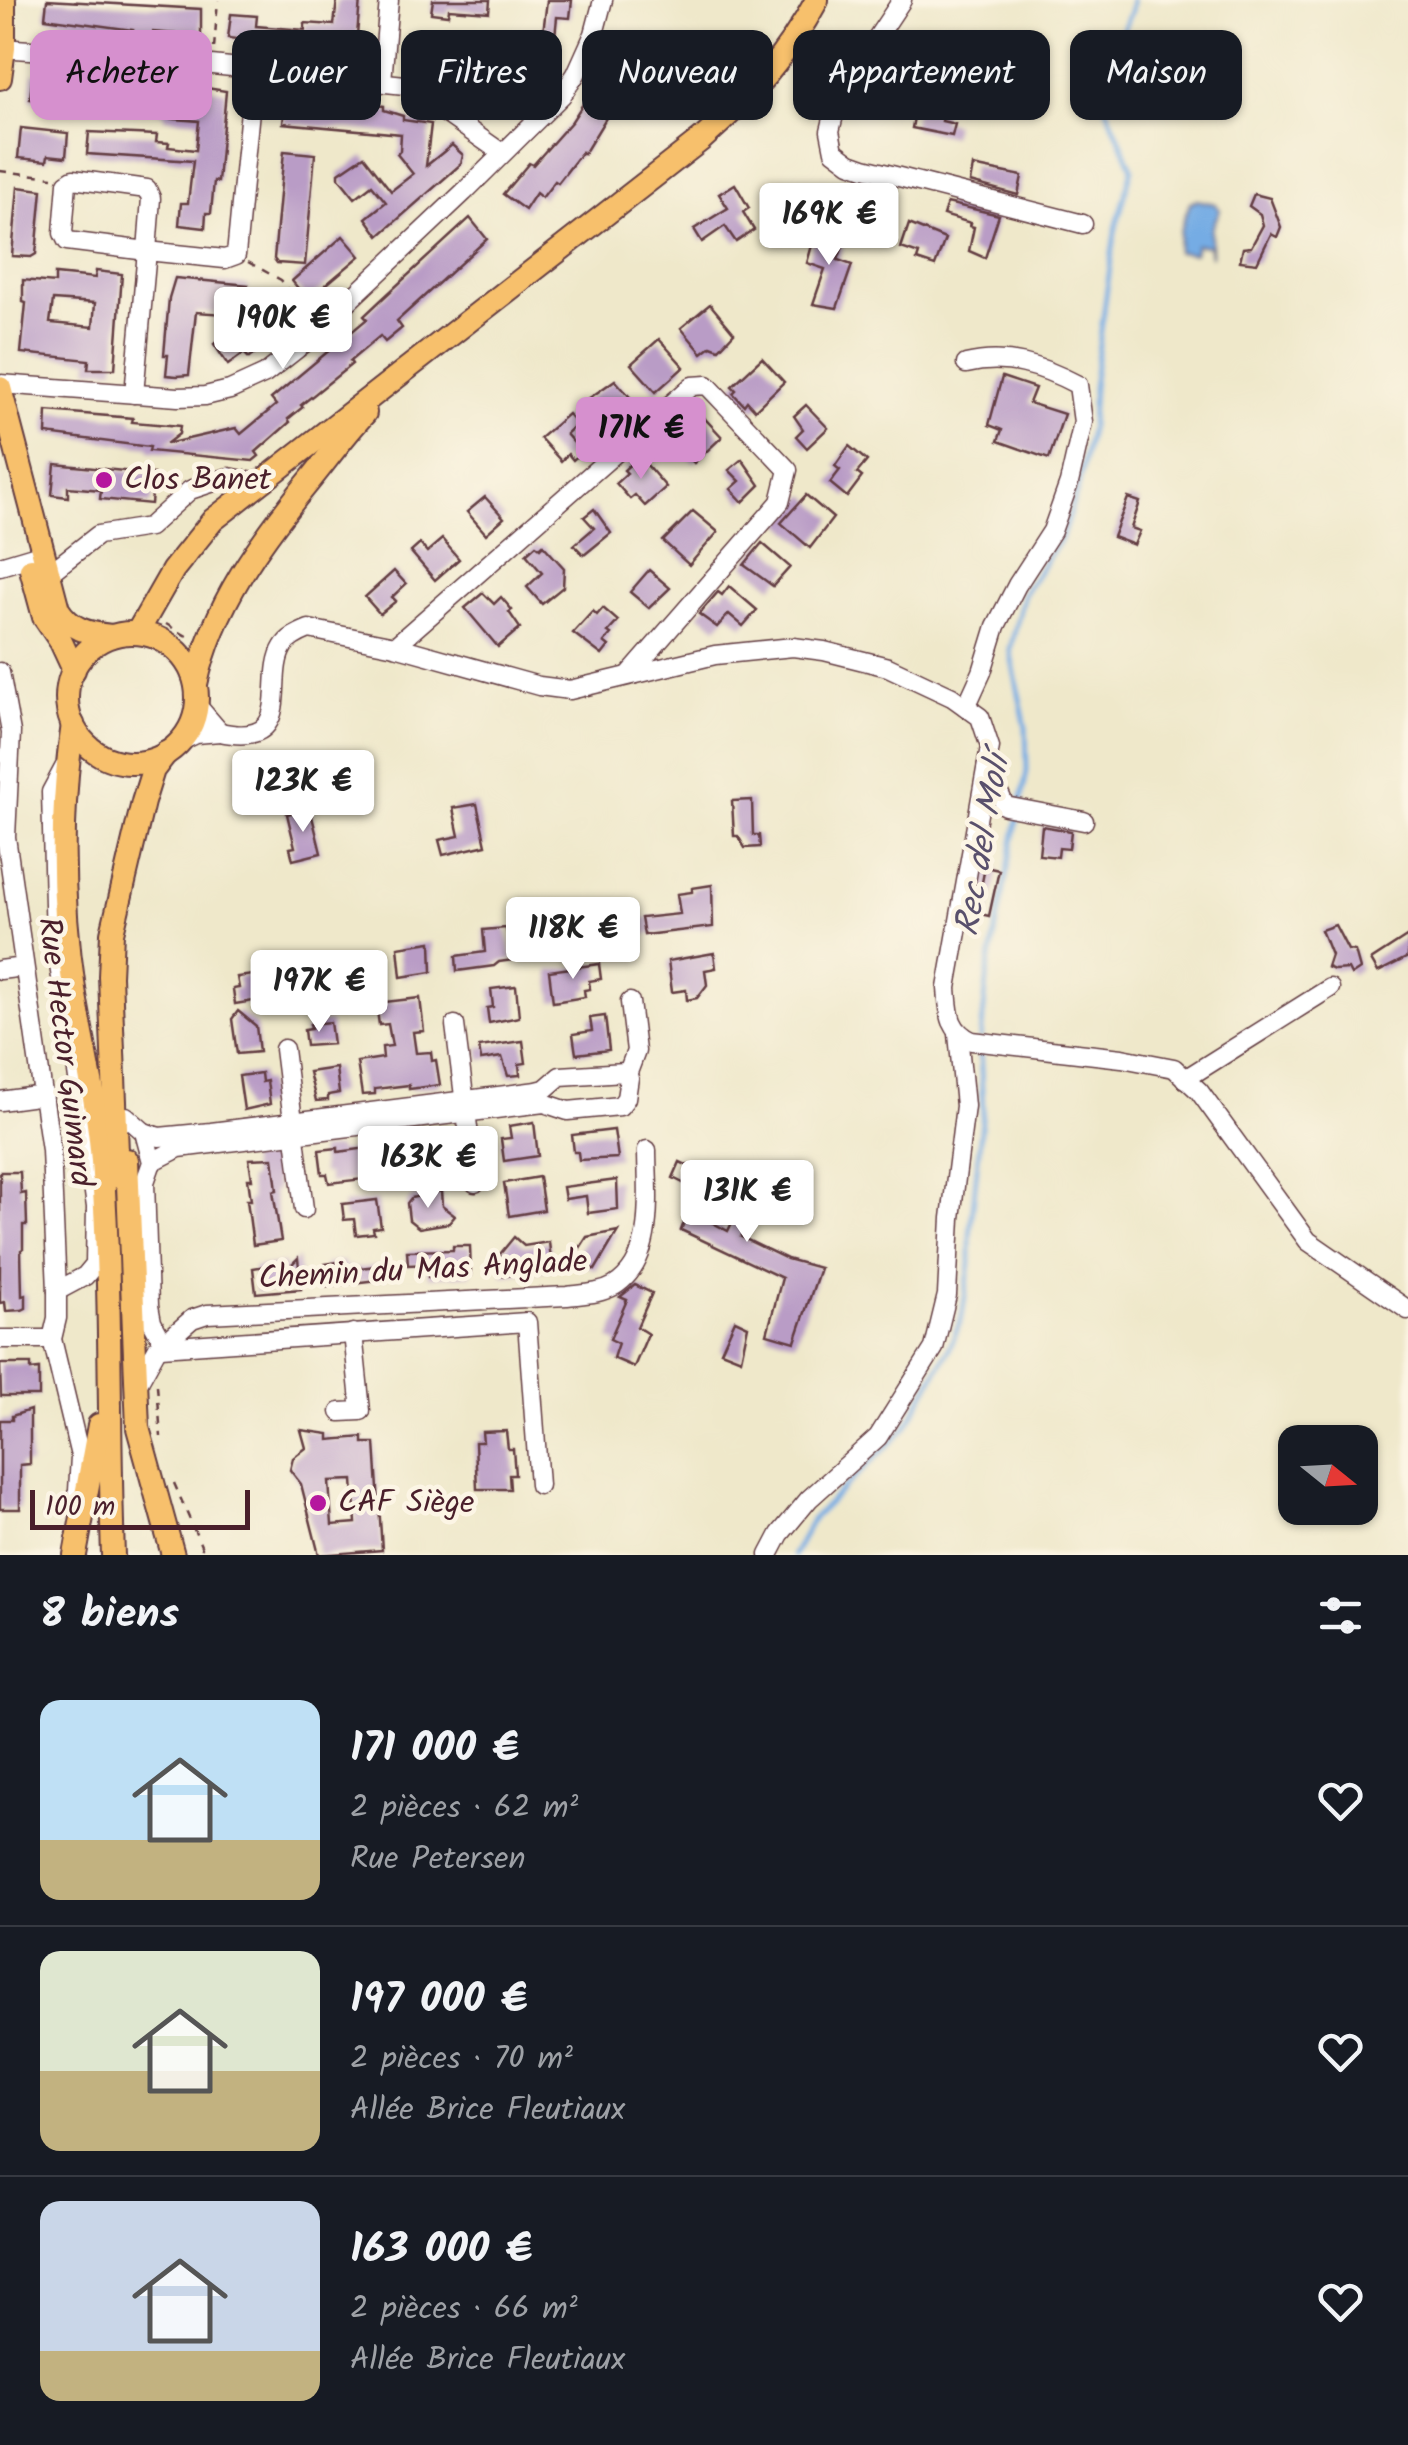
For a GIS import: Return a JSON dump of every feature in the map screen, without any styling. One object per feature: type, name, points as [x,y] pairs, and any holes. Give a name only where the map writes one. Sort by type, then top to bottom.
[{"type":"main road","points":[[0,78],[4,0]]},
{"type":"main road","points":[[113,1555],[102,1157],[66,918],[64,848],[73,724],[67,697],[74,670],[96,644],[130,630],[214,520],[601,220],[739,106],[775,68],[817,0]]},
{"type":"main road","points":[[124,1555],[112,933],[153,770],[188,731],[204,648],[216,619],[266,536],[359,419],[394,382]]},
{"type":"main road","points":[[0,387],[40,567],[44,617],[74,670]]},
{"type":"main road","points":[[0,444],[40,567],[58,609],[69,624],[86,633],[130,630],[168,644],[190,669],[196,695]]},
{"type":"main road","points":[[73,724],[92,749],[120,762],[152,760],[173,748]]},
{"type":"main road","points":[[116,917],[120,935],[138,1428],[173,1555]]},
{"type":"main road","points":[[75,1555],[108,1372]]},
{"type":"street","points":[[390,0],[382,81],[405,85],[502,153]]},
{"type":"street","points":[[0,387],[205,396],[230,390],[264,374],[320,327],[562,95],[594,34],[602,0]]},
{"type":"street","points":[[902,0],[840,95],[830,131],[834,151],[864,168],[1084,224]]},
{"type":"street","points":[[2,48],[30,50]]},
{"type":"street","points":[[212,66],[232,68]]},
{"type":"street","points":[[134,394],[147,252],[147,188],[73,179],[68,183],[63,233],[67,240],[147,252],[225,259],[236,255],[249,120]]},
{"type":"street","points":[[966,364],[989,358],[1024,362],[1060,376],[1078,385],[1083,422],[1069,483],[1052,530],[996,626],[966,707]]},
{"type":"street","points":[[395,646],[692,386],[707,385],[788,470],[786,487],[780,502],[629,674]]},
{"type":"street","points":[[0,566],[40,567],[98,534],[149,527],[190,490],[228,477],[255,487]]},
{"type":"street","points":[[173,748],[196,734],[220,732],[238,736],[254,732],[265,723],[274,711],[276,660],[284,642],[309,629],[395,646],[539,686],[570,690],[715,654],[792,647],[888,667],[952,696],[980,717],[990,747],[946,988],[949,1020],[973,1040],[1174,1068],[1200,1091],[1308,1241],[1408,1310]]},
{"type":"street","name":"Rue Hector Guimard","points":[[0,672],[11,732],[3,837],[50,1150],[58,1291],[52,1339],[80,1456],[80,1480],[65,1555]]},
{"type":"street","points":[[196,695],[220,732]]},
{"type":"street","points":[[58,1291],[85,1276],[95,1264],[96,1207],[55,942],[52,893],[51,792],[68,760]]},
{"type":"street","points":[[987,764],[1005,806],[1084,821]]},
{"type":"street","points":[[0,970],[24,967]]},
{"type":"street","points":[[1186,1079],[1330,988]]},
{"type":"street","points":[[152,1162],[179,1148],[546,1096],[568,1112],[620,1106],[630,1088],[626,1075],[636,1051],[630,1002]]},
{"type":"street","points":[[455,1026],[475,1183]]},
{"type":"street","points":[[769,1555],[780,1534],[809,1499],[878,1437],[934,1348],[946,1295],[951,1218],[973,1040]]},
{"type":"street","points":[[284,1049],[304,1209]]},
{"type":"street","points":[[546,1096],[560,1076],[612,1072],[626,1075]]},
{"type":"street","points":[[0,1101],[44,1094]]},
{"type":"street","points":[[126,1116],[144,1132],[170,1136],[295,1129]]},
{"type":"street","points":[[136,1388],[160,1347],[160,1332],[152,1322],[149,1306],[145,1182],[152,1162],[144,1132]]},
{"type":"street","name":"Chemin du Mas Anglade","points":[[160,1347],[192,1320],[207,1314],[602,1291],[617,1284],[628,1272],[644,1242],[647,1150]]},
{"type":"street","points":[[160,1347],[526,1322],[539,1485]]},
{"type":"street","points":[[340,1412],[362,1411],[353,1333]]},
{"type":"street","points":[[0,1338],[52,1339]]},
{"type":"path","points":[[212,66],[218,0]]},
{"type":"path","points":[[0,172],[73,179]]},
{"type":"path","points":[[236,255],[281,280],[320,327]]},
{"type":"path","points":[[130,630],[200,644]]},
{"type":"path","points":[[160,1347],[156,1371],[161,1442]]},
{"type":"path","points":[[172,1477],[202,1548],[200,1555]]},
{"type":"water","points":[[1197,200],[1215,204],[1220,210],[1211,230],[1211,257],[1209,246],[1196,245],[1194,254],[1177,252],[1190,203]]},
{"type":"building","points":[[47,0],[201,9],[201,30],[133,30],[45,18]]},
{"type":"building","points":[[337,0],[360,0],[357,30],[305,30],[305,23],[334,25]]},
{"type":"building","points":[[433,0],[490,0],[489,12],[449,9],[448,15],[431,13]]},
{"type":"building","points":[[547,0],[572,0],[570,18],[557,17],[556,30],[543,30]]},
{"type":"building","points":[[231,14],[257,16],[256,26],[305,30],[232,30],[232,38],[228,38]]},
{"type":"building","points":[[212,89],[226,91],[218,182],[214,181],[211,213],[206,213],[205,228],[179,225],[181,203],[188,203],[193,161],[87,154],[89,132],[157,135],[156,142],[169,143],[168,147],[196,150],[199,121],[187,120],[212,120]]},
{"type":"building","points":[[384,106],[384,110],[401,115],[401,120],[431,124],[426,166],[452,145],[463,155],[461,164],[379,236],[366,218],[386,202],[372,185],[355,198],[339,173],[364,156],[391,191],[413,174],[397,154],[401,134],[283,123],[381,120]]},
{"type":"building","points":[[582,106],[582,120],[605,120],[584,154],[542,198],[536,193],[525,210],[503,194]]},
{"type":"building","points":[[913,120],[955,124],[952,136],[912,128]]},
{"type":"building","points":[[21,128],[68,133],[66,157],[48,155],[47,161],[18,158]]},
{"type":"building","points":[[284,151],[315,154],[305,265],[277,263],[274,259]]},
{"type":"building","points":[[973,166],[1022,176],[1018,195],[970,182]]},
{"type":"building","points":[[735,184],[749,208],[743,212],[754,230],[736,242],[725,226],[702,242],[694,229],[728,208],[719,194]]},
{"type":"building","points":[[18,187],[42,190],[36,254],[31,257],[12,256]]},
{"type":"building","points":[[1254,194],[1270,198],[1281,227],[1277,237],[1271,234],[1257,263],[1240,261],[1243,248],[1251,247],[1263,225],[1260,214],[1249,206]]},
{"type":"building","points":[[947,203],[999,215],[985,258],[969,251],[974,227],[971,223],[943,215]]},
{"type":"building","points":[[470,218],[487,239],[397,321],[402,328],[385,342],[380,336],[301,405],[288,419],[290,422],[256,452],[259,456],[253,461],[149,451],[150,447],[46,434],[47,411],[180,426],[179,434],[166,444],[236,428],[241,434],[276,405],[271,399],[367,319],[364,316]]},
{"type":"building","points":[[818,224],[835,230],[831,241],[843,246],[838,260],[852,265],[837,308],[813,304],[825,269],[807,263]]},
{"type":"building","points":[[909,224],[945,239],[935,266],[917,260],[919,254],[901,248]]},
{"type":"building","points":[[343,236],[360,256],[308,300],[292,281]]},
{"type":"building","points":[[96,271],[122,274],[115,369],[88,369],[89,360],[21,353],[26,303],[23,280],[55,283],[55,274],[95,278]],"holes":[[[53,300],[95,303],[93,327],[50,323]]]},
{"type":"building","points":[[175,278],[248,285],[247,297],[225,314],[196,312],[189,375],[177,376],[166,375],[168,355],[164,355],[169,298]]},
{"type":"building","points":[[277,301],[293,321],[249,358],[244,353],[228,365],[214,344],[228,332],[232,337]]},
{"type":"building","points":[[710,304],[734,333],[719,349],[711,346],[702,353],[681,328]]},
{"type":"building","points":[[659,339],[684,367],[656,392],[631,364]]},
{"type":"building","points":[[762,358],[784,382],[755,410],[747,401],[744,405],[732,386]]},
{"type":"building","points":[[1002,377],[1035,388],[1029,403],[1064,414],[1049,459],[998,441],[1002,430],[989,425]]},
{"type":"building","points":[[615,380],[636,404],[608,425],[588,399]]},
{"type":"building","points":[[806,405],[828,428],[807,448],[796,436],[803,429],[794,416]]},
{"type":"building","points":[[696,409],[722,437],[694,463],[668,435]]},
{"type":"building","points":[[568,414],[577,424],[566,434],[582,452],[573,460],[568,454],[561,461],[540,438]]},
{"type":"building","points":[[849,446],[867,461],[857,473],[862,477],[847,497],[830,483],[840,470],[835,466]]},
{"type":"building","points":[[639,456],[666,487],[645,506],[635,495],[630,499],[616,483]]},
{"type":"building","points":[[742,459],[760,485],[743,502],[731,489],[740,481],[729,470]]},
{"type":"building","name":"Clos Banet","points":[[55,464],[154,474],[151,504],[100,499],[101,490],[68,487],[68,497],[52,495]]},
{"type":"building","points":[[806,495],[833,518],[810,548],[781,523]]},
{"type":"building","points":[[485,497],[504,518],[486,534],[467,512]]},
{"type":"building","points":[[1128,498],[1140,502],[1131,528],[1140,531],[1134,545],[1113,537]]},
{"type":"building","points":[[594,509],[611,533],[584,555],[574,545],[594,528],[584,517]]},
{"type":"building","points":[[693,511],[718,532],[689,565],[663,541]]},
{"type":"building","points":[[442,539],[459,559],[435,580],[411,552],[420,544],[427,552]]},
{"type":"building","points":[[762,543],[790,567],[773,586],[744,565]]},
{"type":"building","points":[[536,545],[543,545],[564,568],[563,587],[542,604],[527,587],[542,573],[526,554]]},
{"type":"building","points":[[649,570],[670,588],[649,608],[630,592]]},
{"type":"building","points":[[394,571],[406,584],[392,597],[396,601],[380,614],[365,597]]},
{"type":"building","points":[[729,586],[757,610],[743,626],[729,614],[717,627],[699,614],[718,592],[722,595]]},
{"type":"building","points":[[483,593],[494,604],[501,597],[520,628],[498,647],[465,608]]},
{"type":"building","points":[[603,608],[618,621],[608,632],[611,634],[604,642],[609,646],[602,655],[573,633],[593,611],[597,615]]},
{"type":"building","points":[[752,800],[753,835],[759,835],[760,847],[745,848],[734,836],[732,801]]},
{"type":"building","points":[[477,804],[486,845],[443,855],[439,840],[459,836],[453,808]]},
{"type":"building","points":[[310,808],[321,853],[293,860],[290,848],[295,847],[287,814]]},
{"type":"building","points":[[1042,826],[1071,831],[1069,849],[1059,848],[1058,857],[1039,855]]},
{"type":"building","points":[[985,867],[999,870],[989,916],[976,913]]},
{"type":"building","points":[[712,885],[713,927],[644,935],[641,918],[680,914],[677,894]]},
{"type":"building","points":[[608,911],[610,928],[603,929],[604,942],[566,946],[562,915]]},
{"type":"building","points":[[1335,925],[1348,950],[1355,951],[1360,969],[1351,975],[1348,969],[1327,967],[1331,955],[1321,930]]},
{"type":"building","points":[[506,928],[513,960],[457,971],[456,956],[485,952],[483,930]]},
{"type":"building","points":[[1408,936],[1408,957],[1378,972],[1371,960]]},
{"type":"building","points":[[431,942],[432,972],[401,977],[398,947]]},
{"type":"building","points":[[714,953],[716,968],[705,970],[707,985],[697,998],[687,1000],[686,990],[672,992],[668,961]]},
{"type":"building","points":[[599,964],[601,979],[589,981],[585,997],[553,1002],[549,971]]},
{"type":"building","points":[[262,974],[266,999],[235,1004],[233,989],[239,988],[237,977]]},
{"type":"building","points":[[516,986],[519,1017],[489,1023],[487,1008],[493,1007],[491,989]]},
{"type":"building","points":[[420,998],[424,1031],[413,1032],[416,1053],[431,1052],[440,1085],[375,1089],[375,1094],[362,1095],[357,1062],[383,1058],[382,1047],[392,1046],[388,1024],[379,1025],[376,1003]]},
{"type":"building","points":[[238,1011],[256,1026],[259,1052],[237,1054],[232,1019]]},
{"type":"building","points":[[605,1016],[609,1050],[576,1054],[573,1034],[592,1031],[590,1018]]},
{"type":"building","points":[[330,1022],[333,1044],[306,1046],[304,1030],[311,1029],[310,1024]]},
{"type":"building","points":[[523,1041],[526,1063],[519,1064],[520,1075],[508,1076],[502,1057],[481,1060],[479,1047]]},
{"type":"building","points":[[336,1068],[339,1093],[316,1101],[309,1072]]},
{"type":"building","points":[[261,1073],[262,1082],[267,1081],[270,1104],[244,1110],[239,1076]]},
{"type":"building","points":[[534,1122],[538,1156],[504,1161],[501,1139],[511,1138],[509,1126]]},
{"type":"building","points":[[614,1130],[618,1158],[579,1160],[572,1135]]},
{"type":"building","points":[[447,1133],[450,1158],[445,1159],[446,1168],[426,1170],[422,1137]]},
{"type":"building","points":[[368,1144],[395,1145],[399,1174],[373,1181],[372,1178],[329,1183],[327,1174],[322,1174],[319,1150],[338,1148],[338,1152],[368,1148]]},
{"type":"building","points":[[273,1158],[277,1190],[273,1191],[281,1241],[253,1245],[247,1200],[251,1200],[249,1159]]},
{"type":"building","points":[[680,1162],[759,1199],[741,1237],[787,1259],[820,1268],[795,1342],[767,1334],[782,1278],[681,1230],[697,1190],[673,1178]],"holes":[[[712,1197],[738,1210],[728,1231],[702,1217]]]},
{"type":"building","points":[[0,1172],[20,1172],[21,1194],[26,1193],[27,1225],[23,1225],[21,1250],[26,1308],[22,1310],[6,1311],[5,1302],[0,1303]]},
{"type":"building","points":[[539,1177],[544,1210],[509,1216],[504,1183]]},
{"type":"building","points":[[617,1180],[618,1209],[588,1213],[586,1196],[565,1199],[563,1187]]},
{"type":"building","points":[[441,1191],[442,1206],[455,1216],[449,1223],[419,1228],[409,1220],[407,1203],[411,1198]]},
{"type":"building","points":[[377,1200],[381,1227],[373,1228],[374,1233],[356,1235],[354,1219],[344,1220],[342,1204]]},
{"type":"building","points":[[618,1231],[595,1270],[581,1262],[583,1258],[576,1254],[587,1237]]},
{"type":"building","points":[[514,1237],[524,1246],[549,1242],[552,1269],[503,1276],[500,1254]]},
{"type":"building","points":[[453,1246],[470,1246],[471,1275],[428,1277],[428,1264],[408,1265],[407,1251],[453,1250]]},
{"type":"building","points":[[298,1258],[301,1289],[256,1293],[253,1268],[284,1263],[285,1271]]},
{"type":"building","points":[[344,1261],[344,1267],[351,1269],[385,1265],[386,1279],[327,1286],[325,1264]]},
{"type":"building","points":[[635,1285],[652,1293],[637,1327],[648,1334],[634,1367],[613,1358],[618,1343],[610,1339],[627,1300],[620,1297]]},
{"type":"building","points":[[735,1320],[748,1326],[741,1359],[721,1351]]},
{"type":"building","points":[[0,1364],[31,1364],[31,1370],[39,1369],[39,1396],[1,1396]]},
{"type":"building","points":[[30,1410],[30,1464],[20,1465],[20,1509],[0,1509],[0,1420],[12,1420],[12,1416]]},
{"type":"building","name":"CAF Siège","points":[[301,1430],[329,1434],[329,1440],[363,1437],[363,1443],[375,1443],[382,1550],[319,1555],[301,1484],[290,1470],[293,1458],[306,1448]],"holes":[[[353,1480],[356,1523],[332,1525],[329,1481]]]},
{"type":"building","points":[[506,1431],[508,1449],[513,1449],[515,1475],[509,1475],[510,1489],[477,1489],[475,1442],[483,1442],[482,1432]]},
{"type":"waterway","name":"Rec del Molí","points":[[981,1037],[988,970],[1027,771],[1026,728],[1010,650],[1024,593],[1062,537],[1078,488],[1091,425],[1115,232],[1132,168],[1099,90],[1132,0]]},
{"type":"waterway","name":"Rec del Molí","points":[[793,1555],[813,1518],[905,1429],[962,1317],[983,1110],[980,1048]]},
{"type":"place","name":"Clos Banet","points":[[104,480]]},
{"type":"place","name":"CAF Siège","points":[[318,1503]]}]
